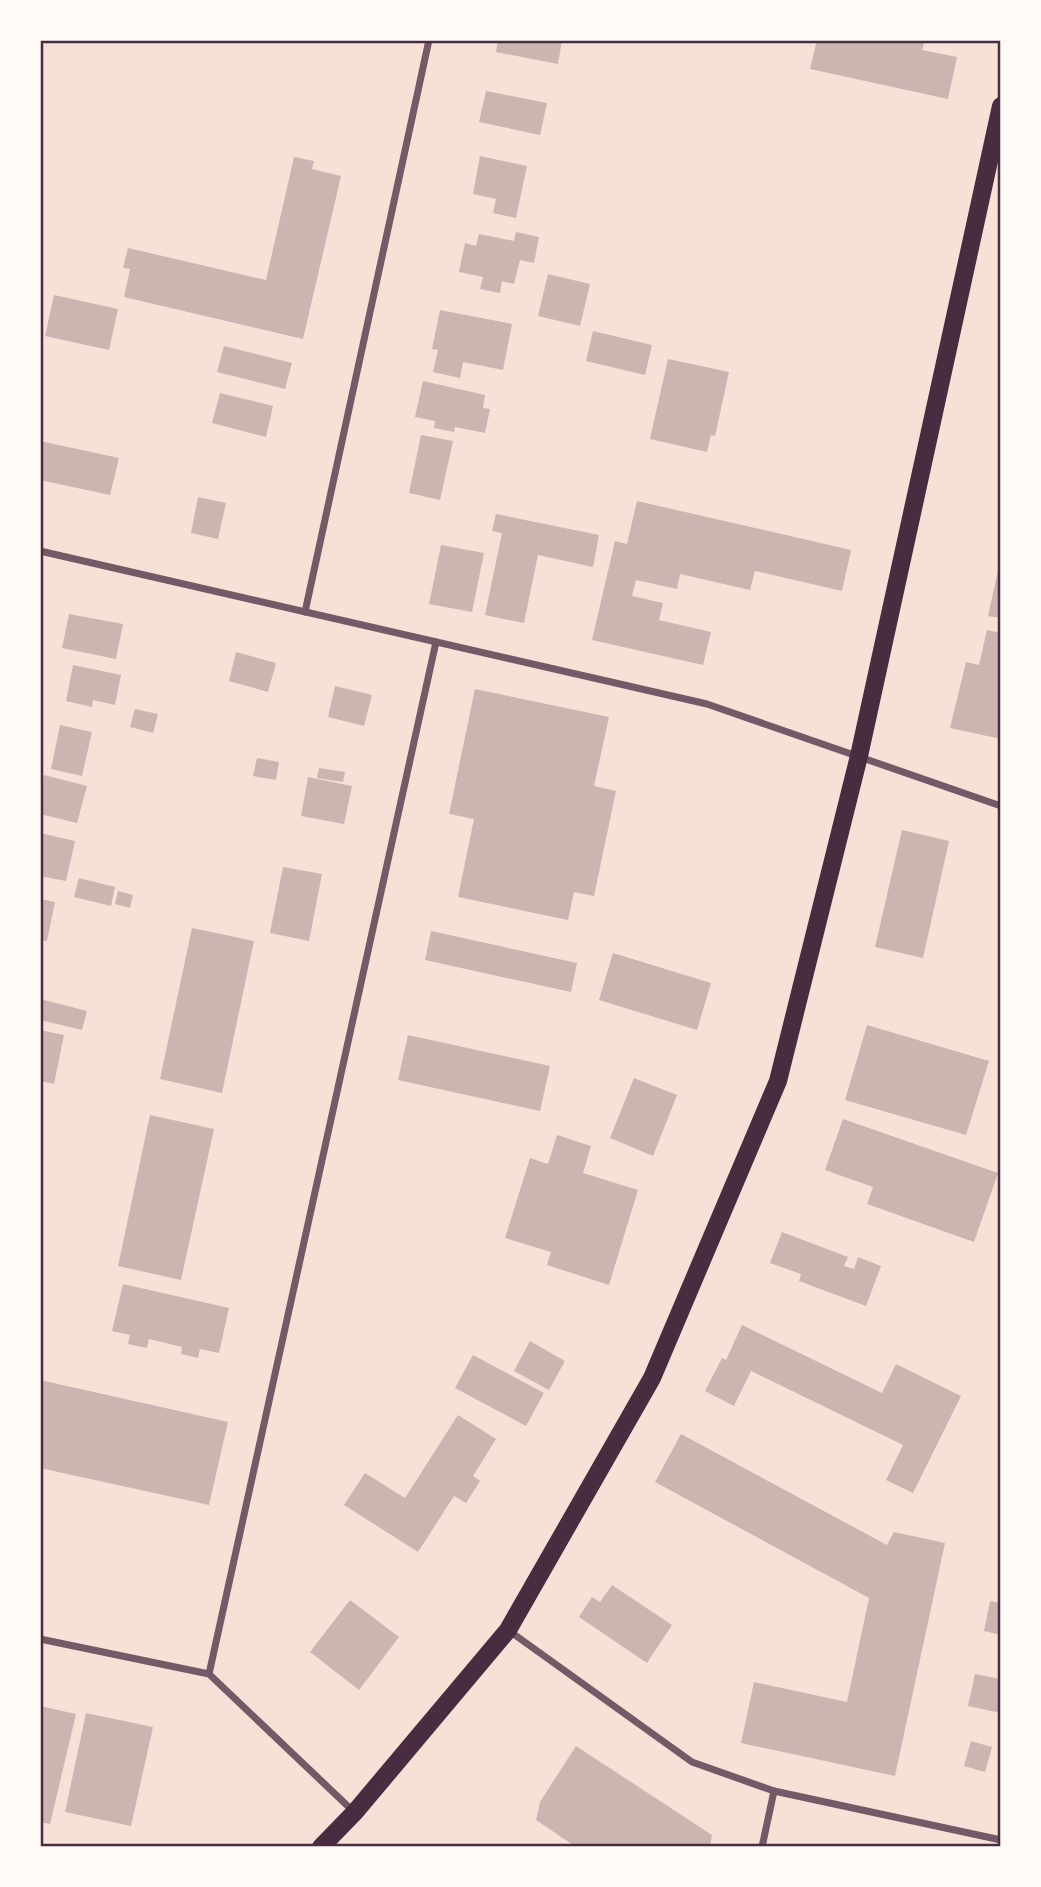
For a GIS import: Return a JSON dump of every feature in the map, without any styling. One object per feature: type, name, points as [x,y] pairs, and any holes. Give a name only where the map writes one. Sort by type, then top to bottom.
[{"type":"main road","points":[[321,1847],[355,1812],[508,1630],[652,1378],[778,1081],[859,756],[1001,106]]},
{"type":"street","points":[[305,612],[429,40]]},
{"type":"street","points":[[40,551],[706,704],[1001,806]]},
{"type":"street","points":[[209,1674],[436,642]]},
{"type":"street","points":[[508,1630],[692,1762],[774,1791],[1001,1840]]},
{"type":"street","points":[[40,1639],[209,1674],[355,1812]]},
{"type":"street","points":[[762,1847],[774,1791]]},
{"type":"building","points":[[498,40],[562,40],[558,64],[496,52]]},
{"type":"building","points":[[817,40],[925,40],[922,50],[957,57],[948,99],[810,69]]},
{"type":"building","points":[[486,91],[547,103],[540,135],[479,122]]},
{"type":"building","points":[[480,156],[527,166],[516,218],[493,213],[496,199],[473,194]]},
{"type":"building","points":[[294,157],[314,161],[312,169],[341,176],[303,339],[124,297],[130,269],[123,268],[128,248],[266,280]]},
{"type":"building","points":[[516,232],[539,237],[534,263],[520,260],[514,284],[502,281],[500,293],[480,289],[483,277],[459,272],[465,243],[476,246],[479,234],[514,241]]},
{"type":"building","points":[[548,274],[590,284],[580,326],[538,316]]},
{"type":"building","points":[[54,295],[118,309],[109,350],[45,336]]},
{"type":"building","points":[[440,310],[512,324],[503,370],[463,362],[460,378],[433,372],[438,350],[432,349]]},
{"type":"building","points":[[593,331],[652,345],[645,375],[586,361]]},
{"type":"building","points":[[224,346],[292,363],[285,389],[217,372]]},
{"type":"building","points":[[668,359],[729,372],[715,436],[711,435],[707,452],[650,439]]},
{"type":"building","points":[[423,381],[485,395],[483,408],[490,409],[485,433],[455,427],[454,432],[434,428],[435,421],[415,417]]},
{"type":"building","points":[[220,393],[273,406],[266,437],[212,423]]},
{"type":"building","points":[[421,435],[453,441],[440,500],[409,493]]},
{"type":"building","points":[[40,441],[119,458],[110,495],[40,480]]},
{"type":"building","points":[[198,497],[226,503],[218,539],[191,533]]},
{"type":"building","points":[[637,501],[851,550],[842,591],[755,571],[750,590],[680,574],[677,589],[636,580],[632,596],[663,603],[659,620],[711,632],[703,665],[592,640],[615,541],[627,544]]},
{"type":"building","points":[[496,514],[599,535],[593,567],[538,555],[524,623],[485,615],[502,533],[492,531]]},
{"type":"building","points":[[441,545],[484,553],[472,612],[429,604]]},
{"type":"building","points":[[1001,562],[1001,618],[988,616]]},
{"type":"building","points":[[69,614],[123,624],[116,659],[62,648]]},
{"type":"building","points":[[987,630],[1001,633],[1001,739],[950,728],[966,662],[979,665]]},
{"type":"building","points":[[236,652],[276,663],[268,692],[229,681]]},
{"type":"building","points":[[73,665],[121,675],[115,705],[93,700],[92,707],[66,701]]},
{"type":"building","points":[[335,686],[372,695],[364,726],[328,717]]},
{"type":"building","points":[[475,689],[609,717],[594,786],[616,791],[594,896],[574,892],[568,920],[458,897],[474,819],[449,814]]},
{"type":"building","points":[[135,709],[158,714],[153,733],[130,727]]},
{"type":"building","points":[[60,725],[92,732],[82,776],[51,769]]},
{"type":"building","points":[[257,758],[279,762],[276,780],[253,776]]},
{"type":"building","points":[[319,768],[345,772],[343,782],[317,778]]},
{"type":"building","points":[[44,775],[87,786],[77,823],[40,814],[40,791]]},
{"type":"building","points":[[308,777],[352,786],[344,824],[301,816]]},
{"type":"building","points":[[902,830],[949,841],[923,958],[875,947]]},
{"type":"building","points":[[40,833],[75,841],[66,881],[40,876]]},
{"type":"building","points":[[283,867],[322,874],[309,941],[270,933]]},
{"type":"building","points":[[79,878],[115,887],[111,906],[74,897]]},
{"type":"building","points":[[118,891],[133,895],[130,908],[115,904]]},
{"type":"building","points":[[40,899],[55,902],[47,941],[40,940]]},
{"type":"building","points":[[192,928],[254,941],[222,1093],[160,1079]]},
{"type":"building","points":[[431,931],[577,963],[571,992],[425,960]]},
{"type":"building","points":[[613,953],[711,983],[697,1030],[599,1000]]},
{"type":"building","points":[[40,999],[87,1011],[82,1030],[40,1020]]},
{"type":"building","points":[[867,1025],[989,1061],[966,1135],[845,1100]]},
{"type":"building","points":[[40,1030],[64,1035],[54,1084],[40,1081]]},
{"type":"building","points":[[408,1035],[550,1066],[540,1111],[398,1080]]},
{"type":"building","points":[[634,1078],[677,1095],[653,1156],[610,1138]]},
{"type":"building","points":[[150,1115],[214,1129],[181,1280],[118,1266]]},
{"type":"building","points":[[843,1119],[998,1173],[974,1242],[867,1204],[873,1187],[825,1170]]},
{"type":"building","points":[[557,1135],[591,1146],[583,1173],[638,1190],[609,1285],[547,1265],[551,1252],[505,1238],[530,1158],[548,1164]]},
{"type":"building","points":[[782,1232],[848,1257],[844,1266],[854,1269],[858,1257],[881,1266],[866,1306],[799,1281],[801,1274],[770,1263]]},
{"type":"building","points":[[123,1284],[229,1308],[219,1353],[200,1349],[198,1358],[181,1354],[182,1347],[149,1339],[147,1348],[128,1344],[130,1335],[112,1331]]},
{"type":"building","points":[[742,1325],[882,1393],[896,1364],[961,1396],[913,1493],[886,1480],[903,1445],[751,1371],[734,1406],[705,1391],[722,1358],[726,1360]]},
{"type":"building","points":[[530,1341],[565,1361],[549,1390],[514,1371]]},
{"type":"building","points":[[473,1355],[544,1393],[526,1426],[455,1388]]},
{"type":"building","points":[[40,1380],[228,1422],[209,1505],[40,1468]]},
{"type":"building","points":[[458,1415],[496,1439],[473,1476],[480,1481],[466,1503],[454,1496],[418,1552],[344,1505],[365,1473],[405,1498]]},
{"type":"building","points":[[681,1434],[887,1545],[894,1532],[945,1543],[895,1776],[741,1743],[754,1682],[847,1702],[869,1598],[655,1482]]},
{"type":"building","points":[[612,1585],[672,1625],[647,1663],[579,1617],[592,1597],[600,1602]]},
{"type":"building","points":[[350,1600],[399,1637],[359,1690],[310,1652]]},
{"type":"building","points":[[990,1601],[1001,1603],[1001,1635],[984,1631]]},
{"type":"building","points":[[975,1674],[1001,1679],[1001,1713],[968,1706]]},
{"type":"building","points":[[40,1706],[76,1714],[50,1824],[40,1822]]},
{"type":"building","points":[[86,1713],[153,1727],[131,1826],[65,1812]]},
{"type":"building","points":[[971,1741],[992,1747],[985,1772],[964,1766]]},
{"type":"building","points":[[576,1746],[712,1835],[710,1847],[576,1847],[536,1820],[540,1802]]}]
